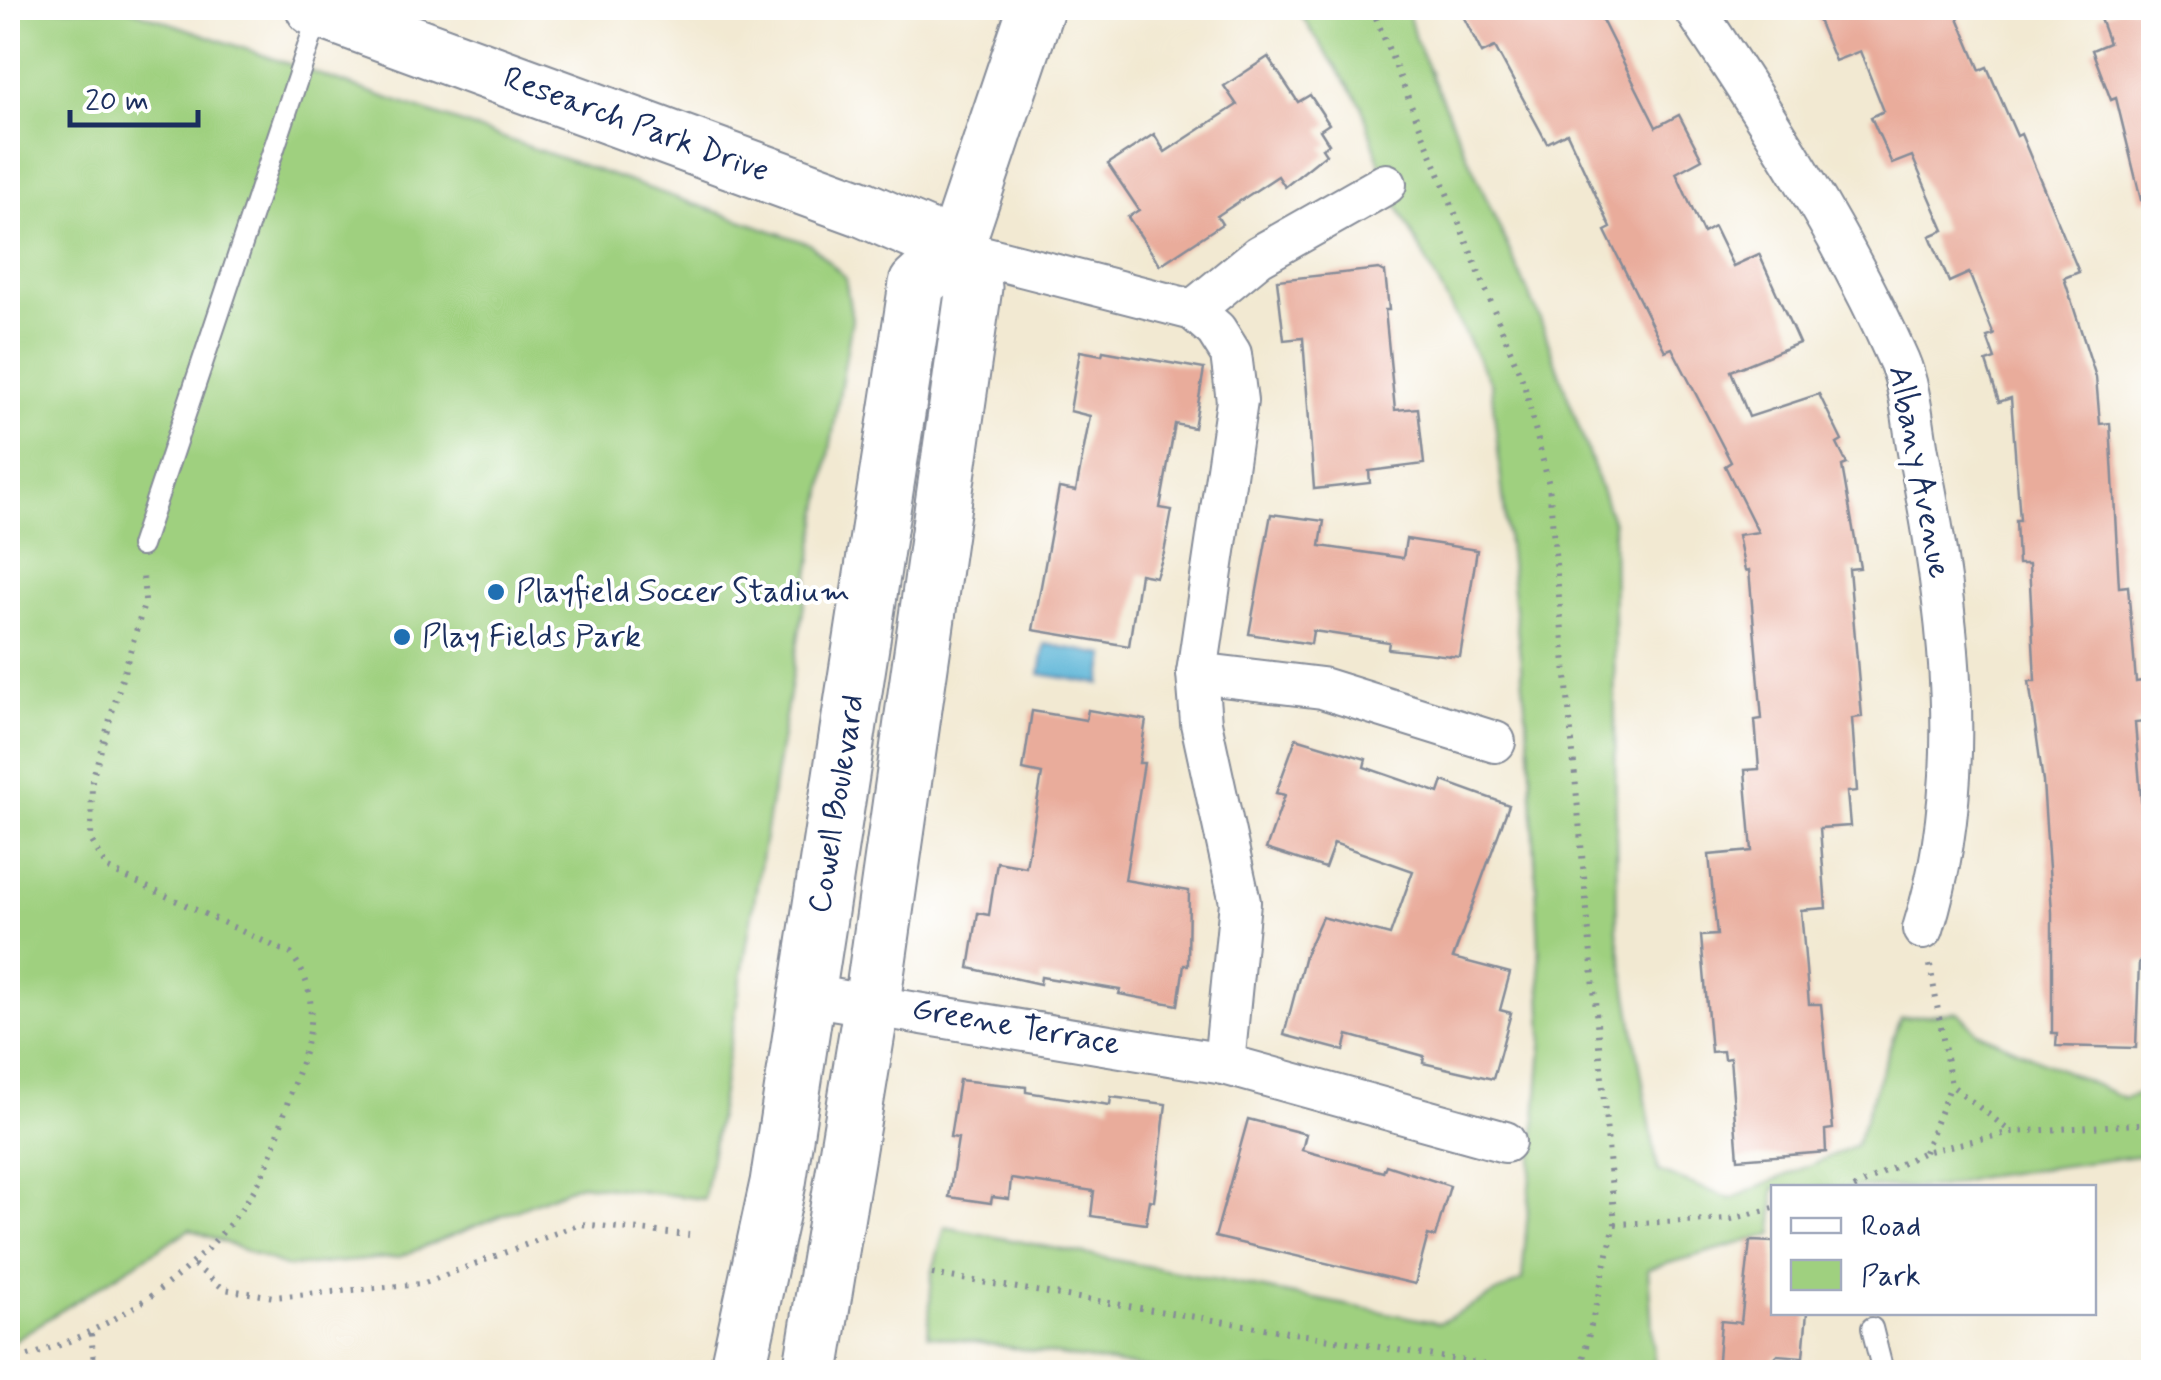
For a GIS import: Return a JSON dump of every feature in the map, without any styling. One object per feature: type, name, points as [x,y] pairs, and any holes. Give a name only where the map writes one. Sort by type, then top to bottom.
[{"type":"main road","name":"Research Park Drive","points":[[317,8],[863,209],[955,249]]},
{"type":"main road","name":"Cowell Boulevard","points":[[736,1372],[778,1183],[916,284],[955,249],[1036,8]]},
{"type":"main road","name":"Cowell Boulevard","points":[[812,1372],[872,1003],[974,286],[955,249]]},
{"type":"street","name":"Albany Avenue","points":[[1694,8],[1796,161],[1901,364],[1940,563],[1952,740],[1942,868],[1923,929]]},
{"type":"street","points":[[1194,310],[1258,256],[1386,184]]},
{"type":"street","points":[[955,249],[1194,310],[1216,330],[1231,354],[1237,401],[1197,673],[1201,722],[1240,902],[1224,1064]]},
{"type":"street","points":[[1197,673],[1322,688],[1495,742]]},
{"type":"street","name":"Greene Terrace","points":[[808,994],[1224,1064],[1504,1142]]},
{"type":"lane","points":[[141,546],[317,8]]},
{"type":"lane","points":[[1872,1328],[1883,1372]]},
{"type":"path","points":[[1372,8],[1524,384],[1549,485],[1615,1224],[1580,1372]]},
{"type":"path","points":[[8,1362],[92,1334],[194,1265],[261,1177],[305,1051],[313,1008],[306,973],[291,954],[108,869],[91,840],[92,780],[145,600],[141,546]]},
{"type":"path","points":[[1923,929],[1951,1085],[1924,1152]]},
{"type":"path","points":[[1951,1085],[2012,1132]]},
{"type":"path","points":[[1860,1185],[1924,1152],[2012,1132],[2154,1123]]},
{"type":"path","points":[[1615,1224],[1731,1219],[1771,1209]]},
{"type":"path","points":[[194,1265],[224,1289],[274,1297],[422,1284],[580,1224],[689,1235]]},
{"type":"path","points":[[932,1274],[1532,1372]]},
{"type":"path","points":[[92,1334],[95,1372]]},
{"type":"green space","name":"Play Fields Park","points":[[8,8],[127,8],[810,244],[845,277],[852,319],[704,1199],[580,1184],[399,1257],[287,1267],[190,1229],[8,1344]]},
{"type":"green space","points":[[1296,8],[1407,8],[1415,39],[1540,319],[1613,523],[1617,931],[1658,1171],[1731,1199],[1856,1145],[1900,1018],[1958,1012],[1977,1032],[2124,1098],[2153,1089],[2153,1154],[1980,1177],[1949,1185],[1771,1185],[1771,1235],[1648,1269],[1655,1372],[1170,1372],[928,1335],[932,1274],[945,1227],[1439,1323],[1522,1280],[1543,1036],[1530,750],[1491,384],[1386,184],[1361,104]]},
{"type":"water","points":[[1045,644],[1106,655],[1101,684],[1040,674]]},
{"type":"building","points":[[1459,8],[1596,8],[1656,127],[1679,115],[1702,159],[1676,173],[1703,233],[1714,227],[1733,266],[1759,254],[1799,343],[1731,371],[1749,417],[1819,394],[1842,441],[1837,444],[1847,464],[1842,466],[1860,568],[1849,569],[1862,717],[1852,718],[1857,791],[1847,792],[1850,826],[1820,828],[1826,908],[1801,910],[1809,1004],[1821,1004],[1833,1129],[1825,1130],[1826,1152],[1738,1159],[1730,1058],[1724,1059],[1723,1051],[1711,1052],[1701,936],[1717,935],[1709,855],[1752,851],[1745,770],[1759,769],[1755,720],[1762,719],[1749,570],[1745,571],[1738,535],[1758,532],[1725,466],[1731,462],[1672,348],[1665,351],[1605,231],[1611,228],[1567,133],[1547,143],[1495,47],[1482,53]]},
{"type":"building","points":[[1813,8],[1954,8],[1980,70],[1987,67],[2017,136],[2021,134],[2079,272],[2064,278],[2096,377],[2100,424],[2110,423],[2119,587],[2128,586],[2136,682],[2142,681],[2145,722],[2135,723],[2154,961],[2139,962],[2136,1048],[2056,1046],[2057,1033],[2052,1033],[2052,912],[2043,782],[2029,681],[2035,681],[2029,564],[2018,564],[2016,520],[2020,520],[2011,398],[1999,402],[1986,362],[1995,359],[1987,337],[1994,335],[1969,273],[1949,282],[1930,236],[1944,230],[1912,156],[1892,164],[1871,117],[1884,111],[1860,51],[1835,61]]},
{"type":"building","points":[[2122,8],[2154,8],[2154,198],[2141,200],[2116,98],[2111,100],[2092,50],[2109,43],[2099,16]]},
{"type":"building","points":[[1268,57],[1298,102],[1310,95],[1329,124],[1320,130],[1329,144],[1322,148],[1326,154],[1285,187],[1278,176],[1217,216],[1222,224],[1160,265],[1128,217],[1139,210],[1108,164],[1154,134],[1165,152],[1237,105],[1224,86]]},
{"type":"building","points":[[1379,269],[1385,272],[1395,410],[1418,408],[1424,464],[1369,471],[1370,483],[1314,489],[1303,338],[1284,340],[1277,280]]},
{"type":"building","points":[[1080,351],[1102,355],[1103,351],[1204,369],[1194,428],[1175,424],[1160,508],[1172,510],[1164,553],[1156,577],[1140,574],[1129,646],[1033,630],[1059,488],[1076,491],[1090,416],[1070,411]]},
{"type":"building","points":[[1271,514],[1324,521],[1320,546],[1403,558],[1406,539],[1477,550],[1460,657],[1388,649],[1389,642],[1313,631],[1311,644],[1249,634]]},
{"type":"building","points":[[1088,710],[1146,720],[1139,763],[1144,763],[1125,880],[1189,891],[1188,965],[1184,965],[1178,1005],[1119,994],[1120,990],[1041,977],[1040,984],[969,968],[978,913],[989,915],[997,862],[1026,867],[1042,774],[1023,770],[1032,711],[1086,720]]},
{"type":"building","points":[[1296,738],[1366,759],[1364,767],[1439,793],[1443,781],[1509,805],[1453,958],[1510,973],[1500,1010],[1511,1013],[1493,1079],[1423,1063],[1424,1056],[1348,1035],[1344,1051],[1284,1035],[1305,955],[1322,917],[1390,935],[1413,871],[1334,843],[1325,868],[1266,849],[1285,795],[1276,793]]},
{"type":"building","points":[[959,1080],[1026,1087],[1026,1092],[1110,1105],[1111,1097],[1166,1104],[1154,1201],[1150,1200],[1146,1224],[1091,1216],[1094,1191],[1011,1179],[1009,1199],[992,1197],[991,1203],[949,1197],[958,1138],[950,1137]]},
{"type":"building","points":[[1248,1119],[1306,1134],[1302,1150],[1383,1172],[1386,1165],[1450,1186],[1435,1237],[1428,1235],[1415,1284],[1215,1237]]},
{"type":"building","points":[[1750,1241],[1771,1242],[1771,1315],[1807,1315],[1803,1357],[1777,1355],[1761,1372],[1717,1372],[1721,1321],[1741,1323]]},
{"type":"place","name":"Playfield Soccer Stadium","points":[[496,592]]},
{"type":"place","name":"Play Fields Park","points":[[402,637]]}]
